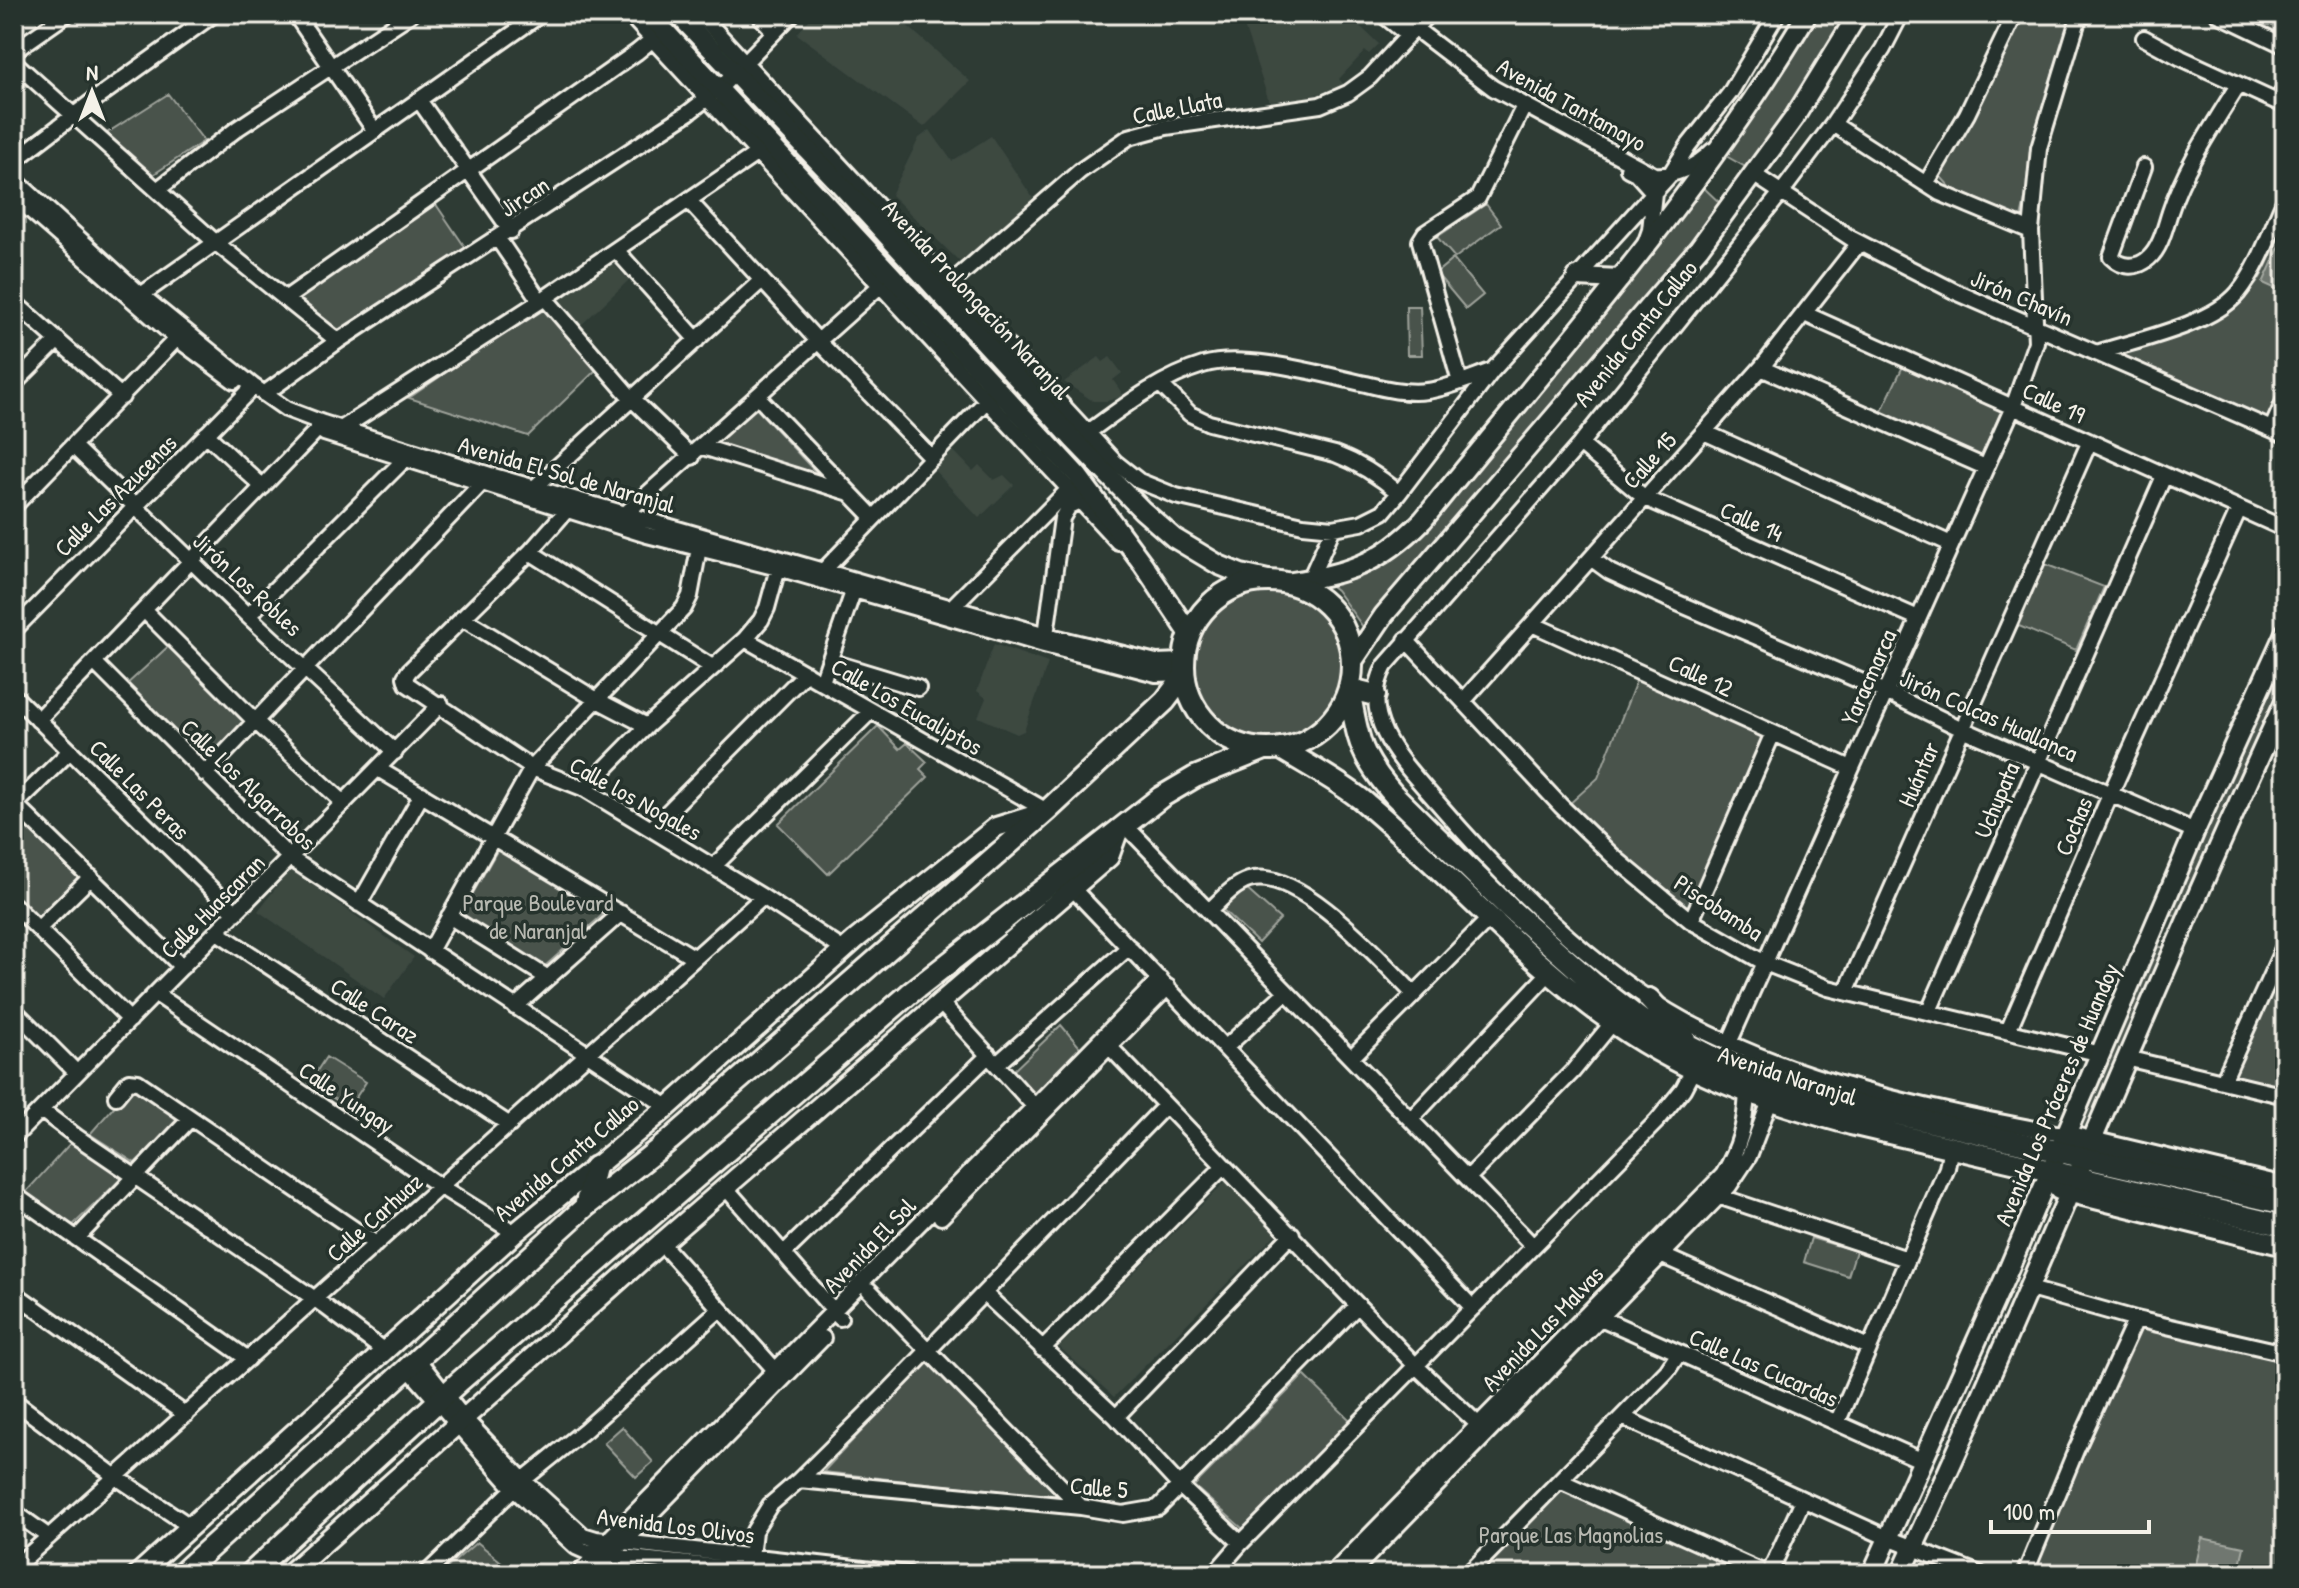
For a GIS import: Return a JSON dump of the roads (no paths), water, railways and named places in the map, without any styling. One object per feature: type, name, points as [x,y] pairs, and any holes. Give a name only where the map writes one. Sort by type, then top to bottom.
[{"type":"highway","points":[[253,1572],[442,1398],[909,994],[1122,826],[1185,782],[1314,735],[1335,717],[1350,692],[1353,661],[1349,640],[1339,620],[1316,597],[1278,582],[1243,584],[1221,595],[1202,612],[1189,633],[1184,670],[1190,699],[1203,719],[1220,734],[1241,744],[1272,748]]},
{"type":"highway","name":"Avenida Canta Callao","points":[[181,1574],[585,1207],[670,1140],[1047,811],[1165,701],[1184,670]]},
{"type":"highway","points":[[1350,692],[1375,695]]},
{"type":"highway","name":"Avenida Naranjal","points":[[1350,692],[1361,747],[1373,771],[1394,795],[1519,918],[1593,983],[1645,1023],[1726,1064],[1827,1098],[2285,1226]]},
{"type":"highway","name":"Avenida Naranjal","points":[[1272,748],[1361,799],[1550,972],[1613,1022],[1693,1070],[1770,1101],[1851,1124],[1951,1146],[2055,1161]]},
{"type":"highway","points":[[1649,999],[1693,1047]]},
{"type":"highway","points":[[585,1207],[595,1167]]},
{"type":"highway","name":"Avenida Naranjal","points":[[2080,1167],[2285,1204]]},
{"type":"main road","name":"Avenida Prolongación Naranjal","points":[[649,14],[712,94],[815,194],[992,394],[1078,476],[1189,633]]},
{"type":"main road","name":"Avenida Prolongación Naranjal","points":[[678,14],[739,67],[840,184],[1142,510],[1174,538],[1219,565],[1241,574],[1278,582]]},
{"type":"main road","name":"Avenida Canta Callao","points":[[1278,582],[1310,579],[1374,560],[1398,545],[1423,520],[1642,251],[1730,129],[1807,14]]},
{"type":"main road","name":"Avenida Canta Callao","points":[[1353,661],[1384,615],[1699,248],[1802,106],[1858,14]]},
{"type":"main road","points":[[838,161],[840,184]]},
{"type":"main road","points":[[791,189],[815,194]]},
{"type":"main road","points":[[1577,277],[1620,279]]},
{"type":"main road","name":"Avenida Los Próceres de Huandoy","points":[[1872,1574],[2055,1161],[2195,831],[2285,633]]},
{"type":"main road","points":[[1901,1574],[2030,1289],[2175,945],[2285,701]]},
{"type":"main road","name":"Avenida Canta Callao","points":[[138,1574],[515,1233],[668,1107],[844,950],[996,827],[1047,811]]},
{"type":"main road","points":[[289,1574],[725,1187],[1109,857],[1122,826]]},
{"type":"main road","points":[[2150,934],[2175,945]]},
{"type":"main road","name":"Avenida Naranjal","points":[[2055,1161],[2080,1167],[2285,1246]]},
{"type":"main road","name":"Avenida Naranjal","points":[[2080,1167],[2285,1187]]},
{"type":"street","points":[[14,51],[67,14]]},
{"type":"street","points":[[14,161],[214,14]]},
{"type":"street","points":[[295,14],[375,131]]},
{"type":"street","points":[[141,295],[419,100],[521,19],[541,14]]},
{"type":"street","name":"Avenida Prolongación Naranjal","points":[[629,14],[712,94],[791,189],[881,285],[992,394],[1080,501],[1143,564]]},
{"type":"street","name":"Avenida Prolongación Naranjal","points":[[700,14],[739,67],[838,161],[1087,433]]},
{"type":"street","points":[[758,14],[774,31]]},
{"type":"street","name":"Jircan","points":[[264,394],[338,341],[504,235],[712,94],[792,14]]},
{"type":"street","name":"Avenida Tantamayo","points":[[1382,14],[1493,88],[1654,175],[1669,176]]},
{"type":"street","name":"Avenida Tantamayo","points":[[1396,14],[1411,32],[1489,96],[1636,173],[1654,193]]},
{"type":"street","name":"Calle Llata","points":[[950,284],[1080,171],[1129,137],[1166,127],[1320,105],[1348,93],[1370,77],[1428,14]]},
{"type":"street","points":[[1492,371],[1426,392],[1391,390],[1268,364],[1235,361],[1205,364],[1129,402],[1087,433],[1139,481],[1247,514],[1333,528],[1361,523],[1383,512],[1492,371],[1669,176],[1688,146],[1730,93],[1777,14]]},
{"type":"street","name":"Avenida Canta Callao","points":[[1375,695],[1385,666],[1406,640],[1580,444],[1781,193],[1833,124],[1883,49],[1901,14]]},
{"type":"street","points":[[1927,182],[1967,114],[2015,14]]},
{"type":"street","name":"Yaracmarca","points":[[1729,1043],[2013,407],[2036,342],[2031,231],[2039,148],[2078,20],[2086,14]]},
{"type":"street","points":[[2218,14],[2285,46]]},
{"type":"street","points":[[157,190],[238,128],[332,68],[402,16]]},
{"type":"street","points":[[2144,38],[2277,102],[2285,88]]},
{"type":"street","points":[[285,299],[653,39]]},
{"type":"street","points":[[14,62],[215,242],[338,341]]},
{"type":"street","points":[[2144,167],[2111,257],[2117,264],[2141,264],[2151,257],[2197,149],[2238,85]]},
{"type":"street","points":[[419,100],[468,170],[542,300],[632,399],[697,452],[850,493]]},
{"type":"street","points":[[1460,382],[1420,241],[1425,233],[1478,198],[1521,112]]},
{"type":"street","points":[[1833,124],[1940,193],[2031,231]]},
{"type":"street","points":[[1669,176],[1705,158],[1730,129]]},
{"type":"street","points":[[341,429],[542,300],[759,152]]},
{"type":"street","name":"Jirón Chavín","points":[[1753,174],[1859,243],[1956,292],[2278,432]]},
{"type":"street","name":"Avenida El Sol de Naranjal","points":[[14,179],[181,334],[286,409],[534,488],[699,548],[1156,674],[1184,670]]},
{"type":"street","points":[[1642,251],[1650,230],[1654,193]]},
{"type":"street","name":"Avenida El Sol de Naranjal","points":[[14,196],[248,392],[274,412],[317,430],[566,511],[623,521],[824,570],[1046,635],[1184,670]]},
{"type":"street","points":[[2097,353],[2173,329],[2222,307],[2237,294],[2251,274],[2285,199]]},
{"type":"street","points":[[689,201],[818,341],[932,458]]},
{"type":"street","name":"Calle 15","points":[[1464,700],[1761,368],[1859,243]]},
{"type":"street","points":[[616,250],[697,340]]},
{"type":"street","points":[[534,488],[762,280]]},
{"type":"street","points":[[623,521],[881,285]]},
{"type":"street","points":[[14,302],[122,397]]},
{"type":"street","name":"Calle 19","points":[[1805,314],[2285,529]]},
{"type":"street","points":[[14,506],[181,334]]},
{"type":"street","points":[[14,384],[58,340]]},
{"type":"street","points":[[1761,368],[1985,467]]},
{"type":"street","points":[[1160,384],[1190,414],[1209,423],[1335,454],[1381,477],[1399,493]]},
{"type":"street","name":"Calle Las Azucenas","points":[[14,630],[248,392]]},
{"type":"street","points":[[824,570],[992,394]]},
{"type":"street","points":[[758,397],[873,517]]},
{"type":"street","points":[[2278,432],[2285,399]]},
{"type":"street","points":[[38,720],[317,430]]},
{"type":"street","points":[[1704,432],[1951,544]]},
{"type":"street","points":[[206,434],[263,487]]},
{"type":"street","name":"Huántar","points":[[1846,992],[2089,443]]},
{"type":"street","name":"Calle 14","points":[[1580,444],[1645,498],[1918,618]]},
{"type":"street","name":"Jirón Los Robles","points":[[73,446],[248,616],[395,752]]},
{"type":"street","points":[[248,616],[404,460]]},
{"type":"street","name":"Uchupata","points":[[1929,1011],[2164,476]]},
{"type":"street","points":[[205,774],[481,484]]},
{"type":"street","points":[[952,607],[1070,488]]},
{"type":"street","points":[[1046,635],[1062,518],[1069,506],[1080,501]]},
{"type":"street","name":"Cochas","points":[[2008,1031],[2239,509]]},
{"type":"street","points":[[566,511],[530,552],[462,618],[597,700],[647,726]]},
{"type":"street","points":[[1310,579],[1333,528]]},
{"type":"street","points":[[430,951],[532,768],[684,608],[690,596],[699,548]]},
{"type":"street","points":[[530,552],[712,667]]},
{"type":"street","name":"Jirón Colcas Huallanca","points":[[1592,559],[1610,572],[1666,598],[1886,692],[1962,729],[2195,831]]},
{"type":"street","points":[[585,789],[647,726],[745,639],[767,608],[778,568]]},
{"type":"street","points":[[822,682],[854,589]]},
{"type":"street","points":[[144,610],[255,721],[344,803]]},
{"type":"street","name":"Calle los Nogales","points":[[462,618],[409,671],[405,677],[407,684],[532,768],[585,789],[844,950]]},
{"type":"street","name":"Calle 12","points":[[1532,624],[1851,768]]},
{"type":"street","name":"Calle Los Eucaliptos","points":[[745,639],[1047,811]]},
{"type":"street","name":"Piscobamba","points":[[1406,640],[1561,806],[1615,858],[1691,921],[1765,963],[1846,992],[2101,1054]]},
{"type":"street","points":[[829,661],[918,688]]},
{"type":"street","name":"Calle Los Algarrobos","points":[[94,662],[290,858],[668,1107]]},
{"type":"street","points":[[651,829],[806,673]]},
{"type":"street","name":"Avenida Naranjal","points":[[1375,695],[1382,729],[1397,756],[1477,848],[1529,902],[1609,970],[1649,999],[1729,1043],[2055,1161]]},
{"type":"street","name":"Calle Las Peras","points":[[14,696],[236,913]]},
{"type":"street","name":"Calle Huascaran","points":[[14,1137],[441,704]]},
{"type":"street","points":[[713,867],[871,711]]},
{"type":"street","points":[[1691,921],[1773,733]]},
{"type":"street","points":[[70,751],[15,804],[182,967]]},
{"type":"street","points":[[378,769],[695,958]]},
{"type":"street","points":[[359,904],[422,794]]},
{"type":"street","points":[[1122,826],[1209,911],[1533,1246]]},
{"type":"street","points":[[38,929],[91,877]]},
{"type":"street","points":[[1209,911],[1246,881],[1259,878],[1299,891],[1320,903],[1414,994]]},
{"type":"street","points":[[1073,889],[1473,1308]]},
{"type":"street","name":"Calle Carhuaz","points":[[14,1568],[763,897]]},
{"type":"street","points":[[14,905],[130,1020]]},
{"type":"street","points":[[515,1007],[621,913]]},
{"type":"street","points":[[449,916],[548,978]]},
{"type":"street","points":[[1351,1058],[1491,917]]},
{"type":"street","name":"Calle Caraz","points":[[217,932],[510,1125]]},
{"type":"street","points":[[2223,1081],[2285,944]]},
{"type":"street","points":[[784,1253],[993,1060],[1129,947]]},
{"type":"street","points":[[1411,1119],[1550,972]]},
{"type":"street","name":"Avenida El Sol","points":[[616,1541],[777,1372],[837,1315],[869,1290],[1164,983]]},
{"type":"street","points":[[1225,1048],[1286,992]]},
{"type":"street","name":"Calle Yungay","points":[[156,994],[441,1187],[515,1233]]},
{"type":"street","points":[[939,1001],[1035,1107]]},
{"type":"street","points":[[16,1015],[77,1073]]},
{"type":"street","points":[[1468,1178],[1573,1071],[1613,1022]]},
{"type":"street","points":[[1105,1042],[1416,1366],[1483,1429]]},
{"type":"street","name":"Avenida El Sol","points":[[616,1541],[1035,1107],[1105,1042]]},
{"type":"street","points":[[2126,1058],[2285,1096]]},
{"type":"street","points":[[1214,1574],[1669,1108],[1693,1070]]},
{"type":"street","points":[[116,1097],[133,1080],[376,1244]]},
{"type":"street","name":"Avenida Las Malvas","points":[[1593,1315],[1663,1256],[1713,1194],[1738,1148],[1745,1123],[1747,1093]]},
{"type":"street","name":"Avenida Las Malvas","points":[[1350,1574],[1593,1315],[1713,1194],[1744,1167],[1770,1101]]},
{"type":"street","points":[[751,1557],[754,1531],[770,1505],[799,1480],[985,1294],[1165,1106]]},
{"type":"street","points":[[41,1110],[315,1299],[383,1350]]},
{"type":"street","points":[[77,1238],[190,1119]]},
{"type":"street","points":[[1837,1423],[1947,1168],[1951,1146]]},
{"type":"street","points":[[1042,1349],[1223,1167]]},
{"type":"street","points":[[725,1187],[837,1315]]},
{"type":"street","points":[[1713,1194],[1907,1259]]},
{"type":"street","points":[[22,1200],[248,1359]]},
{"type":"street","points":[[1116,1417],[1292,1234]]},
{"type":"street","points":[[661,1243],[777,1372]]},
{"type":"street","points":[[1663,1256],[1868,1347]]},
{"type":"street","points":[[2030,1289],[2136,1319],[2285,1353]]},
{"type":"street","points":[[869,1290],[1081,1507]]},
{"type":"street","points":[[14,1293],[186,1415]]},
{"type":"street","points":[[985,1294],[1116,1417],[1180,1486],[1241,1543]]},
{"type":"street","name":"Calle 5","points":[[799,1480],[1081,1507],[1123,1514],[1158,1508],[1358,1305]]},
{"type":"street","points":[[426,1574],[519,1485],[720,1309]]},
{"type":"street","name":"Calle Las Cucardas","points":[[1593,1315],[1923,1461]]},
{"type":"street","points":[[2025,1574],[2076,1450],[2136,1319]]},
{"type":"street","points":[[1468,1574],[1667,1371],[1679,1353]]},
{"type":"street","name":"Avenida Los Olivos","points":[[413,1364],[567,1540],[585,1551],[788,1574]]},
{"type":"street","points":[[17,1409],[190,1526]]},
{"type":"street","points":[[1622,1417],[1888,1538],[1980,1574]]},
{"type":"street","name":"Avenida Las Malvas","points":[[1335,1573],[1483,1429]]},
{"type":"street","points":[[1560,1481],[1768,1574],[1803,1500]]},
{"type":"street","name":"Avenida Los Olivos","points":[[519,1485],[574,1529],[596,1539],[908,1574]]},
{"type":"street","points":[[14,1512],[49,1537]]},
{"type":"street","points":[[595,1574],[616,1541]]},
{"type":"street","points":[[579,1574],[605,1555]]},
{"type":"park label","name":"Parque Boulevard de Naranjal","points":[[538,916]]},
{"type":"park label","name":"Parque Las Magnolias","points":[[1571,1534]]}]
